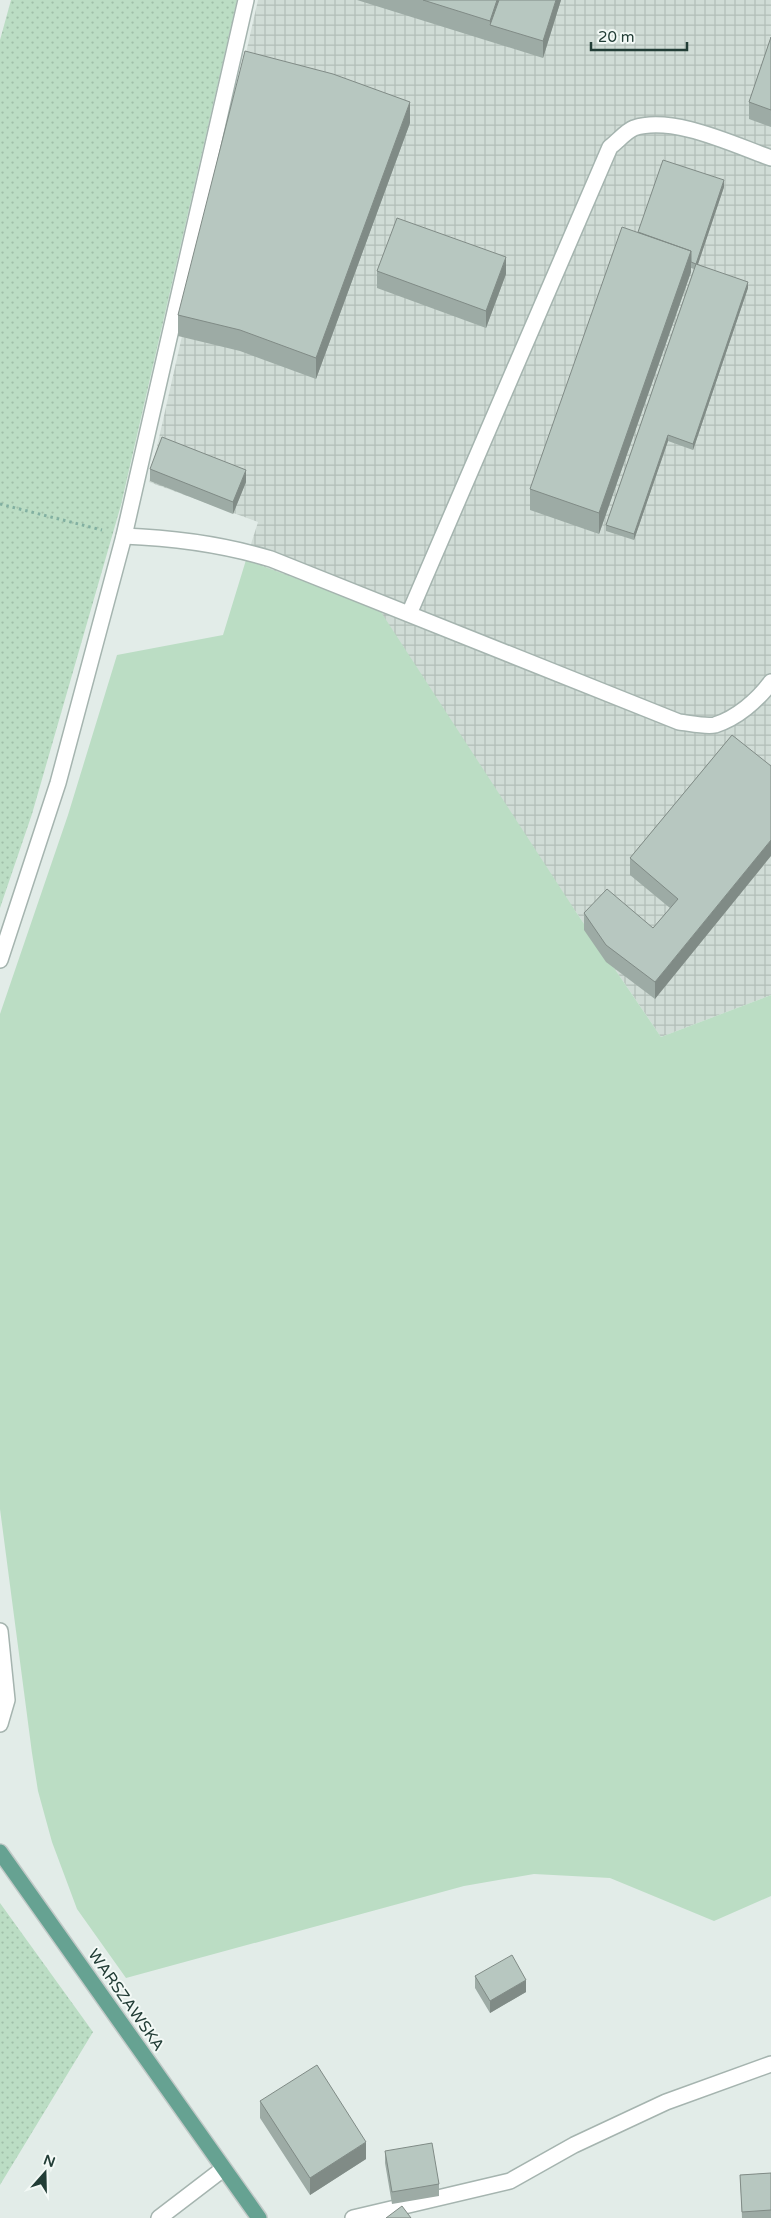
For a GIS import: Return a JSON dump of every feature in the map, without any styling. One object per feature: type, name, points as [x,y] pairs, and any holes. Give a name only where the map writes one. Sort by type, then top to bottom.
[{"type":"main road","name":"WARSZAWSKA","points":[[0,1852],[259,2218]]},
{"type":"street","points":[[0,960],[58,783],[124,536],[246,0]]},
{"type":"street","points":[[409,614],[610,148],[632,128],[658,124],[695,131],[771,158]]},
{"type":"street","points":[[124,536],[159,537],[212,543],[271,559],[679,722],[714,725],[740,712],[762,695],[771,682]]},
{"type":"street","points":[[0,1631],[7,1700],[0,1724]]},
{"type":"street","points":[[354,2218],[510,2181],[574,2145],[666,2102],[771,2064]]},
{"type":"street","points":[[159,2218],[223,2169]]},
{"type":"path","points":[[0,504],[124,536]]},
{"type":"shaded area","points":[[258,0],[771,0],[771,995],[661,1037],[576,912],[246,560],[258,522],[149,482]]},
{"type":"green space","points":[[11,0],[237,0],[121,505],[32,814],[0,908],[0,40]]},
{"type":"green space","points":[[246,560],[379,609],[576,912],[661,1037],[771,995],[771,1896],[714,1921],[610,1878],[534,1874],[464,1886],[126,1978],[77,1909],[52,1842],[38,1791],[32,1753],[0,1509],[0,1014],[68,815],[117,655],[223,635]]},
{"type":"green space","points":[[0,1903],[93,2032],[0,2185]]},
{"type":"building","points":[[423,0],[497,0],[490,21]]},
{"type":"building","points":[[499,0],[556,0],[543,41],[490,25]]},
{"type":"building","points":[[771,37],[771,110],[749,102]]},
{"type":"building","points":[[245,51],[333,74],[410,102],[316,358],[240,330],[178,315]]},
{"type":"building","points":[[663,160],[724,180],[696,264],[691,262],[691,251],[638,232]]},
{"type":"building","points":[[397,218],[506,257],[486,311],[377,271]]},
{"type":"building","points":[[622,227],[691,251],[599,513],[530,489]]},
{"type":"building","points":[[696,264],[748,282],[693,444],[668,435],[634,534],[606,525]]},
{"type":"building","points":[[162,437],[246,470],[233,502],[150,469]]},
{"type":"building","points":[[732,735],[771,766],[771,840],[655,982],[606,945],[584,913],[607,889],[653,928],[678,899],[630,858]]},
{"type":"building","points":[[512,1955],[526,1980],[490,2001],[475,1976]]},
{"type":"building","points":[[317,2065],[366,2142],[310,2178],[260,2101]]},
{"type":"building","points":[[432,2143],[439,2184],[392,2192],[385,2151]]},
{"type":"building","points":[[771,2173],[771,2210],[742,2212],[740,2175]]},
{"type":"building","points":[[402,2206],[411,2218],[386,2218]]}]
